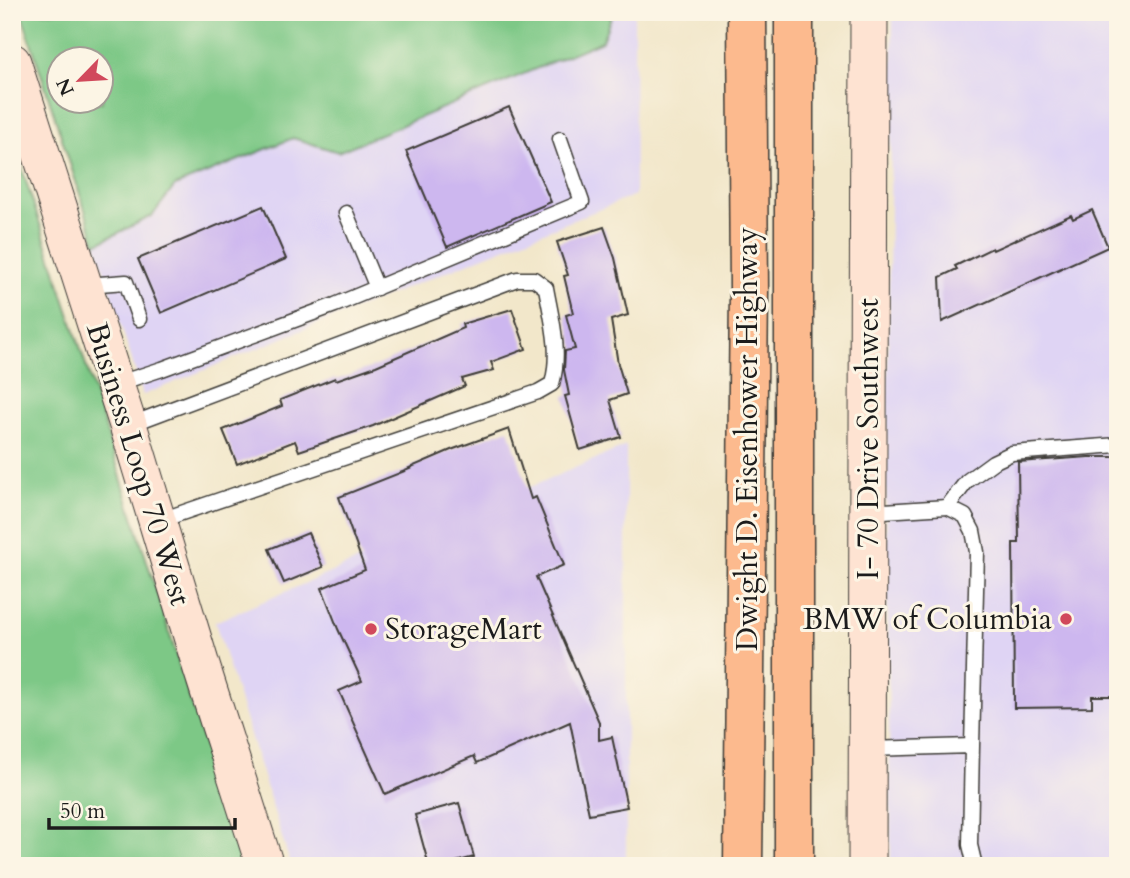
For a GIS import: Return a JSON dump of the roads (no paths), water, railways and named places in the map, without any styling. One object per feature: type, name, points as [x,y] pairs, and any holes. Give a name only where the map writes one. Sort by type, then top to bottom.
[{"type":"highway","name":"Dwight D. Eisenhower Highway","points":[[743,866],[749,305],[747,12]]},
{"type":"highway","name":"Dwight D. Eisenhower Highway","points":[[793,866],[794,12]]},
{"type":"street","name":"I- 70 Drive Southwest","points":[[867,866],[869,12]]},
{"type":"street","name":"Business Loop 70 West","points":[[12,62],[265,866]]},
{"type":"lane","points":[[115,384],[335,305],[582,202],[560,139]]},
{"type":"lane","points":[[346,213],[377,288]]},
{"type":"lane","points":[[128,425],[517,279],[534,279],[546,288],[557,349],[552,384],[538,392],[158,522]]},
{"type":"lane","points":[[83,286],[126,282],[139,318]]},
{"type":"lane","points":[[947,507],[967,481],[993,462],[1012,453],[1118,445]]},
{"type":"lane","points":[[868,512],[947,507],[965,516],[973,531],[977,552],[970,845],[975,866]]},
{"type":"lane","points":[[867,749],[972,746]]},
{"type":"place","name":"BMW of Columbia","points":[[1066,619]]},
{"type":"place","name":"StorageMart","points":[[371,629]]}]
